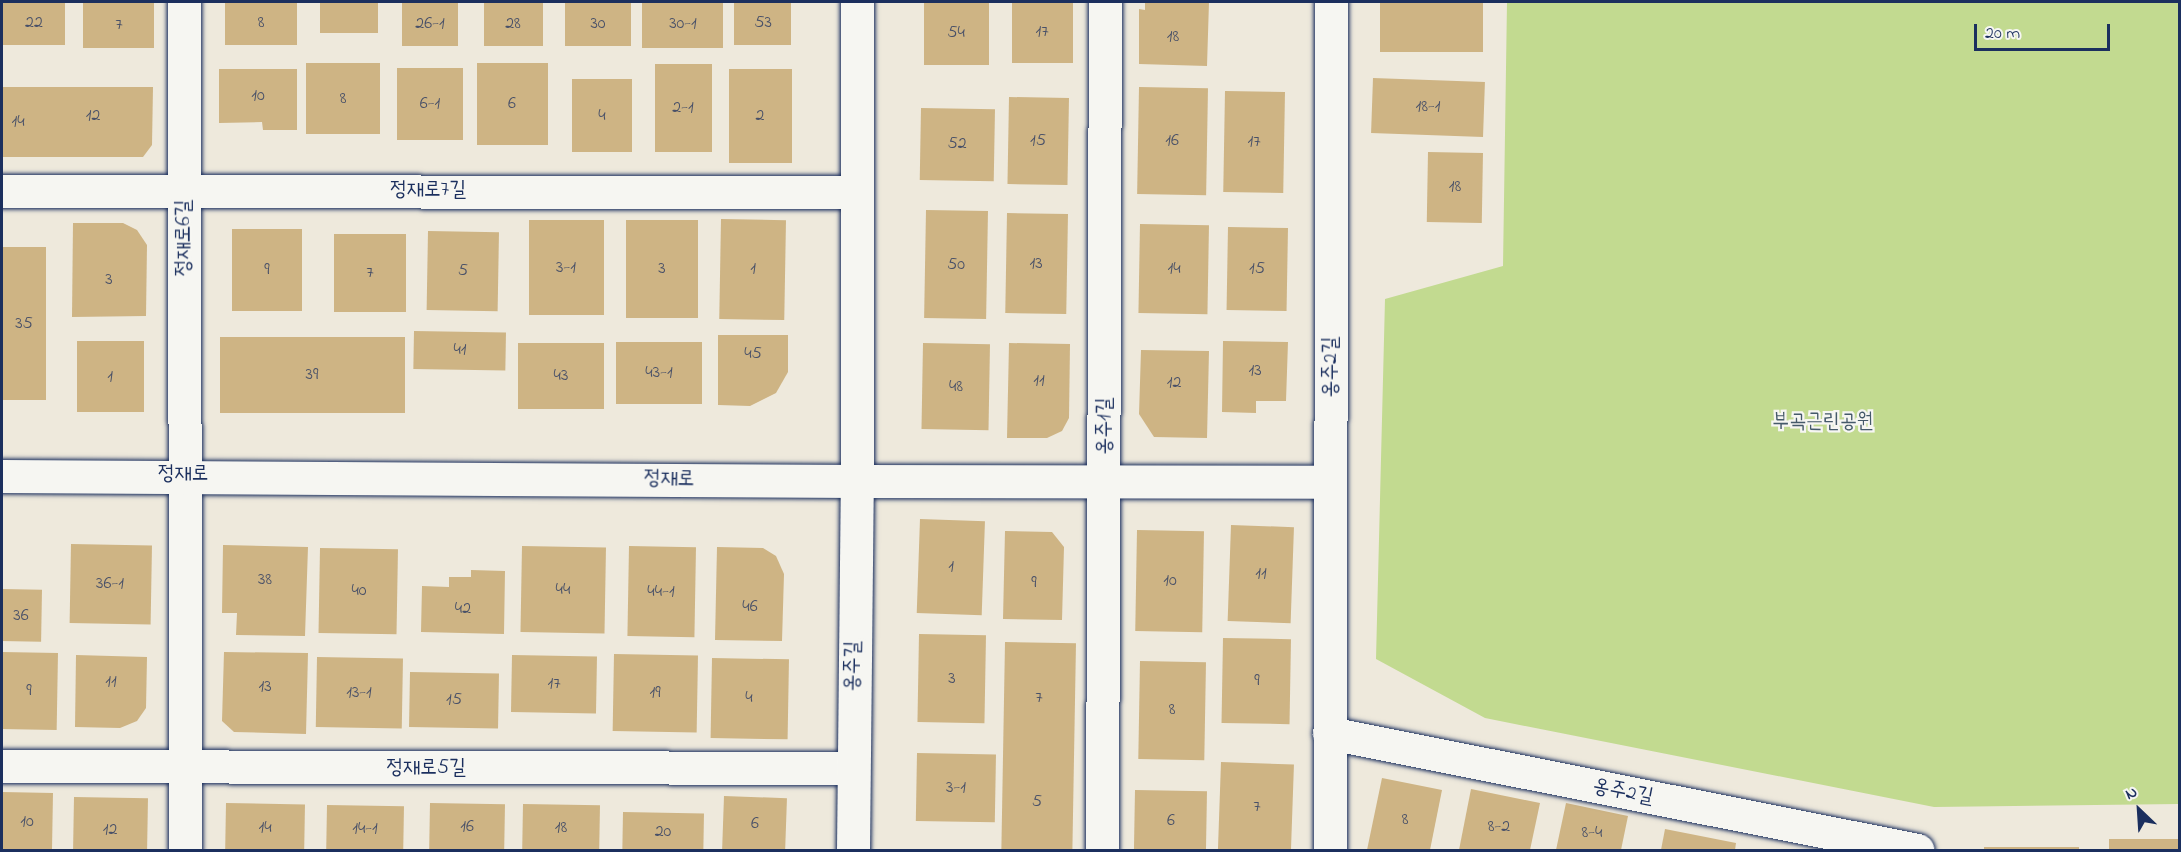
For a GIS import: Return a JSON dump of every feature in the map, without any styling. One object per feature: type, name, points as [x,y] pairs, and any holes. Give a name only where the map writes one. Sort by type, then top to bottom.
[{"type":"street","name":"정재로6길","points":[[184,2],[185,850]]},
{"type":"street","points":[[856,2],[857,481]]},
{"type":"street","name":"옹주1길","points":[[1102,850],[1105,2]]},
{"type":"street","name":"옹주2길","points":[[1330,850],[1331,2]]},
{"type":"street","name":"정재로7길","points":[[2,191],[184,188],[855,192]]},
{"type":"street","name":"정재로","points":[[2,476],[186,474],[857,481],[1330,482]]},
{"type":"street","name":"옹주길","points":[[853,850],[851,768],[857,481]]},
{"type":"street","name":"옹주2길","points":[[1329,733],[1917,850]]},
{"type":"street","name":"정재로5길","points":[[2,766],[851,768]]},
{"type":"green space","name":"부곡근린공원","points":[[1507,2],[2179,2],[2179,804],[1934,807],[1485,718],[1376,659],[1385,299],[1503,266]]},
{"type":"building","points":[[3,2],[65,2],[65,45],[3,45]]},
{"type":"building","points":[[83,2],[154,2],[154,48],[83,48]]},
{"type":"building","points":[[225,2],[297,2],[297,45],[225,45]]},
{"type":"building","points":[[320,2],[378,2],[378,33],[320,33]]},
{"type":"building","points":[[402,2],[458,2],[458,46],[402,46]]},
{"type":"building","points":[[484,2],[543,2],[543,46],[484,46]]},
{"type":"building","points":[[565,2],[631,2],[631,46],[565,46]]},
{"type":"building","points":[[642,2],[723,2],[723,48],[642,48]]},
{"type":"building","points":[[734,2],[791,2],[791,45],[734,45]]},
{"type":"building","points":[[924,2],[989,2],[989,65],[924,65]]},
{"type":"building","points":[[1012,2],[1073,2],[1073,63],[1012,63]]},
{"type":"building","points":[[1145,2],[1209,2],[1207,66],[1139,64],[1139,9],[1145,10]]},
{"type":"building","points":[[1380,2],[1483,2],[1483,52],[1380,52]]},
{"type":"building","points":[[306,63],[380,63],[380,134],[306,134]]},
{"type":"building","points":[[477,63],[548,63],[548,145],[477,145]]},
{"type":"building","points":[[655,64],[712,64],[712,152],[655,152]]},
{"type":"building","points":[[397,68],[463,68],[463,140],[397,140]]},
{"type":"building","points":[[219,69],[297,69],[297,130],[263,130],[262,122],[219,123]]},
{"type":"building","points":[[729,69],[792,69],[792,163],[729,163]]},
{"type":"building","points":[[1373,78],[1485,82],[1483,137],[1371,133]]},
{"type":"building","points":[[572,79],[632,79],[632,152],[572,152]]},
{"type":"building","points":[[2,87],[153,87],[152,145],[143,157],[2,157]]},
{"type":"building","points":[[1139,87],[1208,88],[1206,195],[1137,194]]},
{"type":"building","points":[[1225,91],[1285,92],[1283,193],[1223,192]]},
{"type":"building","points":[[1009,97],[1069,98],[1067,185],[1007,184]]},
{"type":"building","points":[[921,108],[995,109],[994,181],[920,180]]},
{"type":"building","points":[[1428,152],[1483,153],[1482,223],[1427,222]]},
{"type":"building","points":[[926,210],[988,211],[986,319],[924,318]]},
{"type":"building","points":[[1007,213],[1068,214],[1066,314],[1005,313]]},
{"type":"building","points":[[721,219],[786,220],[784,320],[719,319]]},
{"type":"building","points":[[529,220],[604,220],[604,315],[529,315]]},
{"type":"building","points":[[626,220],[698,220],[698,318],[626,318]]},
{"type":"building","points":[[73,223],[123,223],[137,230],[147,245],[146,316],[72,317]]},
{"type":"building","points":[[1140,224],[1209,225],[1207,314],[1138,313]]},
{"type":"building","points":[[1228,227],[1288,228],[1287,311],[1227,310]]},
{"type":"building","points":[[232,229],[302,229],[302,311],[232,311]]},
{"type":"building","points":[[428,231],[499,232],[498,311],[427,310]]},
{"type":"building","points":[[334,234],[406,234],[406,312],[334,312]]},
{"type":"building","points":[[2,247],[46,247],[46,400],[2,400]]},
{"type":"building","points":[[414,331],[506,333],[505,371],[413,369]]},
{"type":"building","points":[[718,335],[788,335],[788,372],[776,393],[750,406],[718,405]]},
{"type":"building","points":[[220,337],[405,337],[405,413],[220,413]]},
{"type":"building","points":[[77,341],[144,341],[144,412],[77,412]]},
{"type":"building","points":[[1223,341],[1288,342],[1286,401],[1256,401],[1256,413],[1222,412]]},
{"type":"building","points":[[616,342],[702,342],[702,404],[616,404]]},
{"type":"building","points":[[518,343],[604,343],[604,409],[518,409]]},
{"type":"building","points":[[923,343],[990,344],[988,430],[921,429]]},
{"type":"building","points":[[1009,343],[1070,344],[1069,418],[1062,431],[1047,438],[1007,438]]},
{"type":"building","points":[[1141,350],[1209,351],[1207,438],[1154,437],[1139,414]]},
{"type":"building","points":[[920,519],[985,521],[982,615],[917,613]]},
{"type":"building","points":[[1231,525],[1294,527],[1291,623],[1228,621]]},
{"type":"building","points":[[1137,530],[1204,531],[1202,632],[1135,631]]},
{"type":"building","points":[[1005,531],[1052,532],[1064,547],[1062,620],[1003,619]]},
{"type":"building","points":[[71,544],[152,545],[151,624],[70,623]]},
{"type":"building","points":[[223,545],[308,547],[305,636],[236,635],[237,613],[222,613]]},
{"type":"building","points":[[522,546],[606,547],[604,633],[520,632]]},
{"type":"building","points":[[629,546],[696,547],[694,637],[627,636]]},
{"type":"building","points":[[717,547],[763,548],[776,556],[784,574],[782,641],[715,640]]},
{"type":"building","points":[[320,548],[398,549],[397,634],[319,633]]},
{"type":"building","points":[[471,570],[505,571],[504,634],[421,632],[422,586],[449,587],[449,577],[471,577]]},
{"type":"building","points":[[2,589],[42,590],[41,642],[2,641]]},
{"type":"building","points":[[919,634],[986,635],[984,723],[917,722]]},
{"type":"building","points":[[1223,638],[1291,639],[1290,724],[1222,723]]},
{"type":"building","points":[[1005,642],[1076,643],[1072,850],[1001,850]]},
{"type":"building","points":[[2,652],[58,653],[57,730],[2,729]]},
{"type":"building","points":[[224,652],[308,653],[306,734],[234,732],[222,721]]},
{"type":"building","points":[[614,654],[698,655],[697,732],[613,731]]},
{"type":"building","points":[[76,655],[147,657],[146,708],[137,721],[120,728],[75,727]]},
{"type":"building","points":[[512,655],[597,656],[596,713],[511,712]]},
{"type":"building","points":[[317,657],[403,659],[402,728],[316,727]]},
{"type":"building","points":[[712,658],[789,659],[788,739],[711,738]]},
{"type":"building","points":[[1140,661],[1206,662],[1204,760],[1138,759]]},
{"type":"building","points":[[410,672],[499,674],[498,729],[409,727]]},
{"type":"building","points":[[917,753],[996,754],[995,822],[916,821]]},
{"type":"building","points":[[1221,762],[1294,765],[1291,850],[1218,850]]},
{"type":"building","points":[[1382,778],[1442,790],[1430,850],[1367,850]]},
{"type":"building","points":[[1471,789],[1540,803],[1530,850],[1459,850]]},
{"type":"building","points":[[1135,790],[1207,791],[1206,850],[1134,850]]},
{"type":"building","points":[[2,792],[53,793],[52,850],[2,850]]},
{"type":"building","points":[[724,796],[787,798],[785,850],[722,850]]},
{"type":"building","points":[[74,797],[148,798],[147,850],[73,850]]},
{"type":"building","points":[[226,803],[305,804],[304,850],[225,850]]},
{"type":"building","points":[[430,803],[505,804],[504,850],[429,850]]},
{"type":"building","points":[[1566,803],[1628,816],[1621,850],[1556,850]]},
{"type":"building","points":[[523,804],[600,805],[599,850],[522,850]]},
{"type":"building","points":[[327,805],[404,806],[403,850],[326,850]]},
{"type":"building","points":[[623,812],[704,813],[703,850],[622,850]]},
{"type":"building","points":[[1665,829],[1736,843],[1735,850],[1661,850]]},
{"type":"building","points":[[2109,839],[2180,839],[2180,850],[2109,850]]},
{"type":"building","points":[[1984,847],[2079,847],[2079,850],[1984,850]]}]
